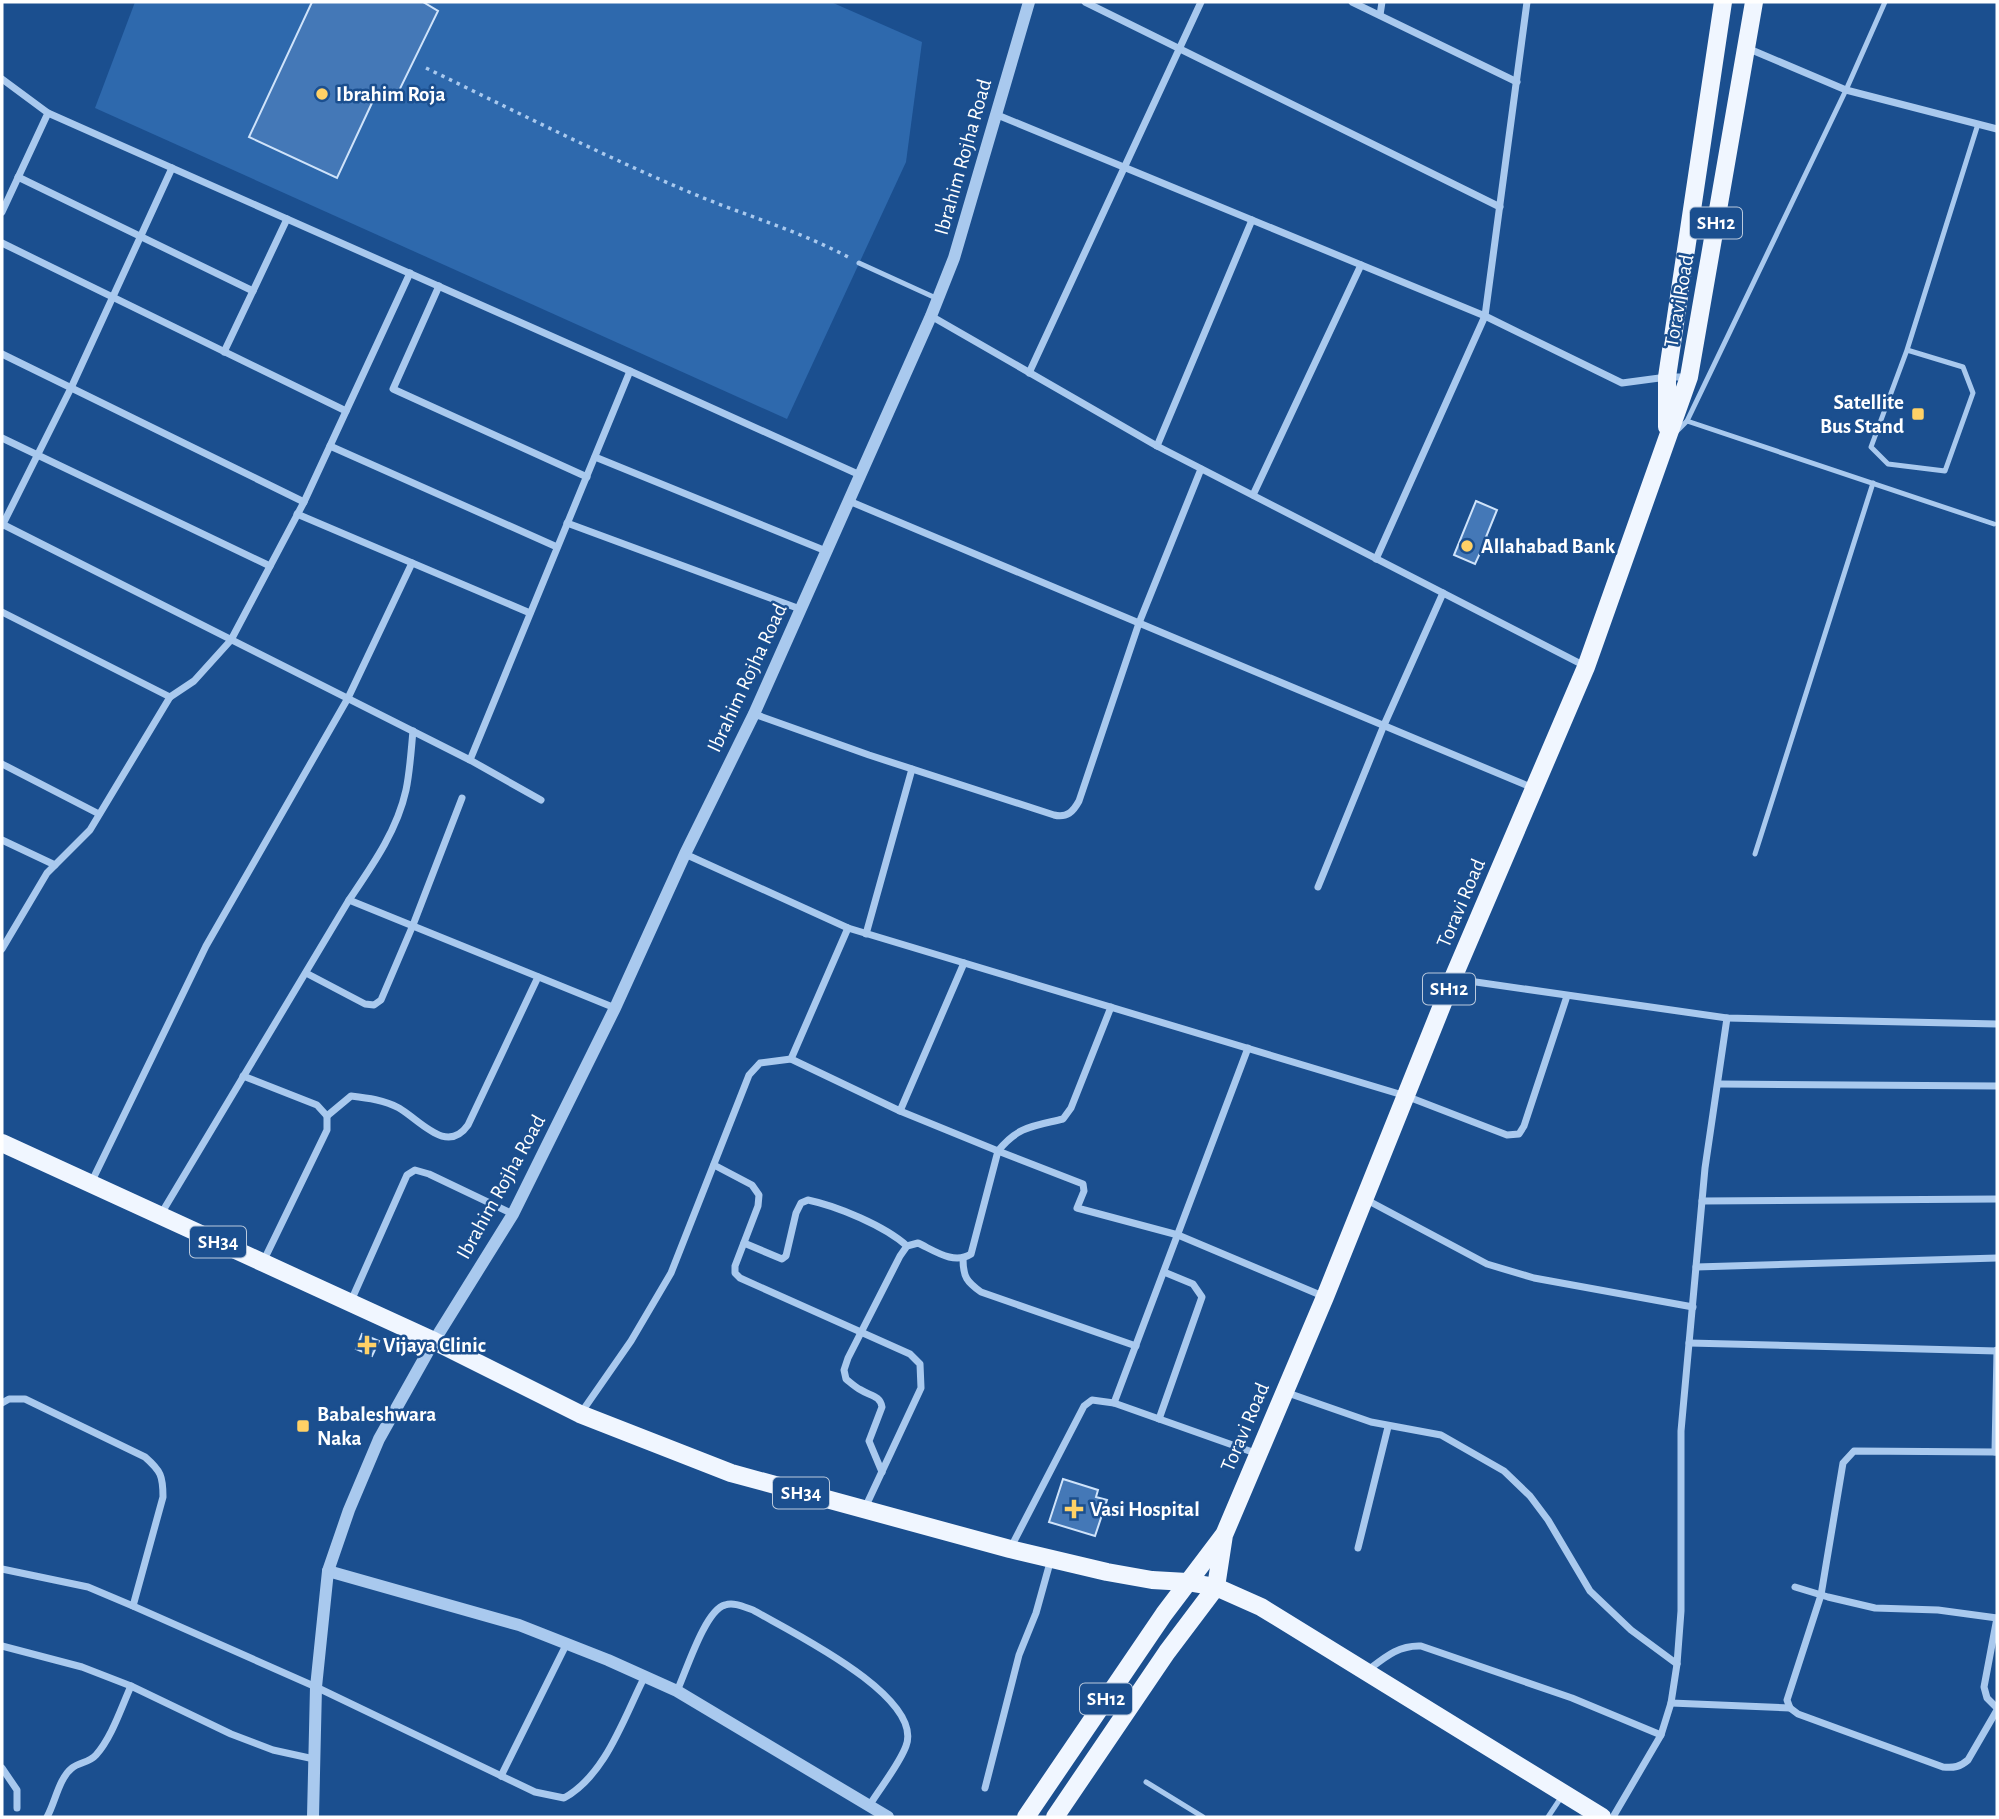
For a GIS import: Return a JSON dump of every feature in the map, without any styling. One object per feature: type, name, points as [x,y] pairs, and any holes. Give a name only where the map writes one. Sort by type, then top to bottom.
[{"type":"main road","name":"Toravi Road","points":[[1667,441],[1667,376],[1723,2]]},
{"type":"main road","name":"Toravi Road","points":[[1224,1535],[1325,1297],[1453,978],[1586,667],[1667,441],[1689,377],[1754,2]]},
{"type":"main road","name":"SH34","points":[[2,1143],[434,1342],[580,1414],[731,1473],[864,1511],[1052,1559],[1152,1580],[1216,1587]]},
{"type":"main road","name":"SH12","points":[[1026,1817],[1187,1582],[1224,1535]]},
{"type":"main road","name":"SH12","points":[[1055,1817],[1167,1652],[1216,1587],[1224,1535]]},
{"type":"main road","points":[[1216,1587],[1261,1607],[1602,1817]]},
{"type":"street","name":"Ibrahim Rojha Road","points":[[313,1817],[316,1687],[328,1571],[349,1510],[379,1439],[434,1342],[513,1214],[615,1008],[684,854],[754,713],[931,316],[954,258],[1029,2]]},
{"type":"street","points":[[1085,2],[1500,207]]},
{"type":"street","points":[[1029,373],[1201,2]]},
{"type":"street","points":[[1352,2],[1517,82]]},
{"type":"street","points":[[1380,15],[1382,2]]},
{"type":"street","points":[[1376,559],[1485,316],[1527,2]]},
{"type":"street","points":[[1747,48],[1846,90],[1997,129]]},
{"type":"street","points":[[2,79],[48,113],[860,475]]},
{"type":"street","points":[[2,212],[48,113]]},
{"type":"street","points":[[995,114],[1485,316],[1622,383],[1667,376],[1689,377]]},
{"type":"street","points":[[172,168],[71,388],[2,525],[470,760],[541,800]]},
{"type":"street","points":[[18,177],[253,291]]},
{"type":"street","points":[[224,352],[286,219]]},
{"type":"street","points":[[1157,446],[1252,220]]},
{"type":"street","points":[[2,243],[346,411]]},
{"type":"street","points":[[1253,495],[1361,265]]},
{"type":"street","points":[[2,949],[47,873],[90,830],[170,697],[194,681],[231,640],[304,502],[410,273]]},
{"type":"street","points":[[439,286],[393,389],[587,477]]},
{"type":"street","points":[[931,316],[1157,446],[1586,667]]},
{"type":"street","points":[[2,354],[304,502]]},
{"type":"street","points":[[470,760],[630,371]]},
{"type":"street","points":[[2,438],[270,566]]},
{"type":"street","points":[[330,446],[557,547]]},
{"type":"street","points":[[595,457],[826,551]]},
{"type":"street","points":[[754,713],[912,769],[1054,815],[1065,816],[1073,812],[1139,623],[1201,469]]},
{"type":"street","points":[[849,500],[1534,788]]},
{"type":"street","points":[[297,514],[530,613]]},
{"type":"street","points":[[567,523],[800,609]]},
{"type":"street","points":[[91,1183],[206,946],[348,698],[412,563]]},
{"type":"street","points":[[1318,887],[1384,725],[1443,593]]},
{"type":"street","points":[[2,612],[170,697]]},
{"type":"street","points":[[160,1215],[349,900],[386,845],[406,791],[413,731]]},
{"type":"street","points":[[2,764],[99,814]]},
{"type":"street","points":[[866,933],[912,769]]},
{"type":"street","points":[[306,973],[365,1004],[374,1005],[380,1000],[413,925],[462,798]]},
{"type":"street","points":[[2,840],[55,865]]},
{"type":"street","points":[[684,854],[848,928],[1406,1096],[1507,1135],[1519,1134],[1524,1126],[1567,996]]},
{"type":"street","points":[[349,900],[615,1008]]},
{"type":"street","points":[[2,928],[11,933]]},
{"type":"street","points":[[791,1059],[848,928]]},
{"type":"street","points":[[900,1111],[964,963]]},
{"type":"street","points":[[327,1116],[351,1096],[374,1099],[398,1107],[437,1134],[451,1138],[461,1135],[538,977]]},
{"type":"street","points":[[1453,978],[1727,1018],[1997,1024]]},
{"type":"street","points":[[882,1472],[869,1441],[882,1407],[881,1402],[879,1398],[860,1390],[846,1379],[844,1370],[863,1331],[907,1246],[918,1243],[948,1258],[963,1259],[971,1254],[998,1151],[1009,1137],[1022,1129],[1063,1119],[1071,1108],[1111,1007]]},
{"type":"street","points":[[1613,1817],[1661,1735],[1671,1703],[1677,1664],[1681,1611],[1681,1431],[1702,1200],[1727,1018]]},
{"type":"street","points":[[1114,1403],[1248,1048]]},
{"type":"street","points":[[580,1414],[631,1341],[671,1273],[749,1075],[760,1063],[791,1059],[900,1111],[1083,1184],[1084,1191],[1077,1208],[1178,1235],[1325,1297]]},
{"type":"street","points":[[243,1076],[317,1105],[327,1116],[327,1130],[263,1263]]},
{"type":"street","points":[[1718,1084],[1997,1086]]},
{"type":"street","points":[[714,1166],[752,1185],[759,1195],[758,1206],[735,1266],[735,1273],[740,1278],[863,1331],[910,1354],[920,1364],[921,1388],[864,1511]]},
{"type":"street","points":[[350,1304],[407,1175],[415,1170],[513,1214]]},
{"type":"street","points":[[1364,1199],[1487,1264],[1534,1278],[1693,1307]]},
{"type":"street","points":[[1702,1200],[1997,1199]]},
{"type":"street","points":[[744,1243],[782,1259],[786,1256],[796,1213],[801,1203],[808,1200],[881,1227],[907,1246]]},
{"type":"street","points":[[1696,1267],[1997,1258]]},
{"type":"street","points":[[963,1259],[963,1273],[967,1282],[981,1292],[1136,1346]]},
{"type":"street","points":[[1159,1419],[1202,1297],[1193,1284],[1164,1272]]},
{"type":"street","points":[[1689,1343],[1997,1350],[1996,1452],[1854,1451],[1843,1462],[1839,1472],[1821,1595],[1788,1690],[1787,1700],[1790,1708],[1798,1714],[1943,1767],[1961,1766],[1968,1760],[1997,1709],[1987,1698],[1984,1687],[1997,1618],[1938,1610],[1875,1608],[1821,1595],[1795,1587]]},
{"type":"street","points":[[1284,1392],[1388,1427],[1441,1435],[1504,1471],[1530,1496],[1548,1520],[1590,1591],[1631,1630],[1677,1664]]},
{"type":"street","points":[[2,1403],[9,1399],[24,1399],[145,1457],[159,1468],[163,1497],[133,1606]]},
{"type":"street","points":[[1010,1549],[1084,1406],[1093,1400],[1114,1403],[1258,1454]]},
{"type":"street","points":[[1358,1548],[1388,1427]]},
{"type":"street","points":[[985,1788],[1019,1655],[1036,1613],[1052,1559]]},
{"type":"street","points":[[2,1569],[88,1587],[316,1687],[535,1792],[564,1798],[580,1790],[598,1770],[645,1676]]},
{"type":"street","points":[[328,1571],[519,1625],[567,1642],[645,1676],[677,1691],[888,1817]]},
{"type":"street","points":[[677,1691],[707,1621],[722,1605],[733,1604],[753,1610],[863,1675],[895,1706],[906,1727],[907,1745],[869,1806]]},
{"type":"street","points":[[501,1776],[567,1642]]},
{"type":"street","points":[[1366,1672],[1396,1650],[1408,1645],[1421,1646],[1572,1698],[1661,1735]]},
{"type":"street","points":[[2,1646],[82,1667],[131,1686],[231,1734],[273,1750],[314,1759]]},
{"type":"street","points":[[47,1817],[66,1772],[94,1757],[103,1745],[131,1686]]},
{"type":"street","points":[[1671,1703],[1790,1708]]},
{"type":"street","points":[[2,1768],[17,1790],[17,1808]]},
{"type":"lane","points":[[1667,441],[1687,421],[1846,90],[1885,2]]},
{"type":"lane","points":[[1907,350],[1963,367],[1973,393],[1945,471],[1888,464],[1871,447],[1907,350],[1978,124]]},
{"type":"lane","points":[[859,263],[938,299]]},
{"type":"lane","points":[[1687,421],[1994,524]]},
{"type":"lane","points":[[1755,854],[1873,483]]},
{"type":"lane","points":[[1146,1782],[1203,1817]]},
{"type":"lane","points":[[1548,1817],[1564,1793]]},
{"type":"path","points":[[426,68],[556,131],[705,198],[815,240],[859,263]]},
{"type":"shaded area","points":[[135,2],[831,2],[922,42],[906,162],[787,419],[95,108]]},
{"type":"building","name":"Ibrahim Roja","points":[[312,2],[423,2],[438,11],[395,99],[378,90],[337,178],[249,137]]},
{"type":"building","points":[[1476,501],[1497,510],[1486,537],[1489,538],[1475,564],[1454,555]]},
{"type":"building","points":[[362,1334],[379,1341],[372,1356],[356,1349]]},
{"type":"building","points":[[1063,1479],[1098,1490],[1096,1497],[1107,1500],[1095,1536],[1049,1522]]},
{"type":"place","name":"Ibrahim Roja","points":[[322,94]]},
{"type":"place","name":"Satellite Bus Stand","points":[[1918,414]]},
{"type":"place","name":"Allahabad Bank","points":[[1467,546]]},
{"type":"place","name":"Vijaya Clinic","points":[[367,1345]]},
{"type":"place","name":"Babaleshwara Naka","points":[[303,1426]]},
{"type":"place","name":"Vasi Hospital","points":[[1074,1509]]}]
